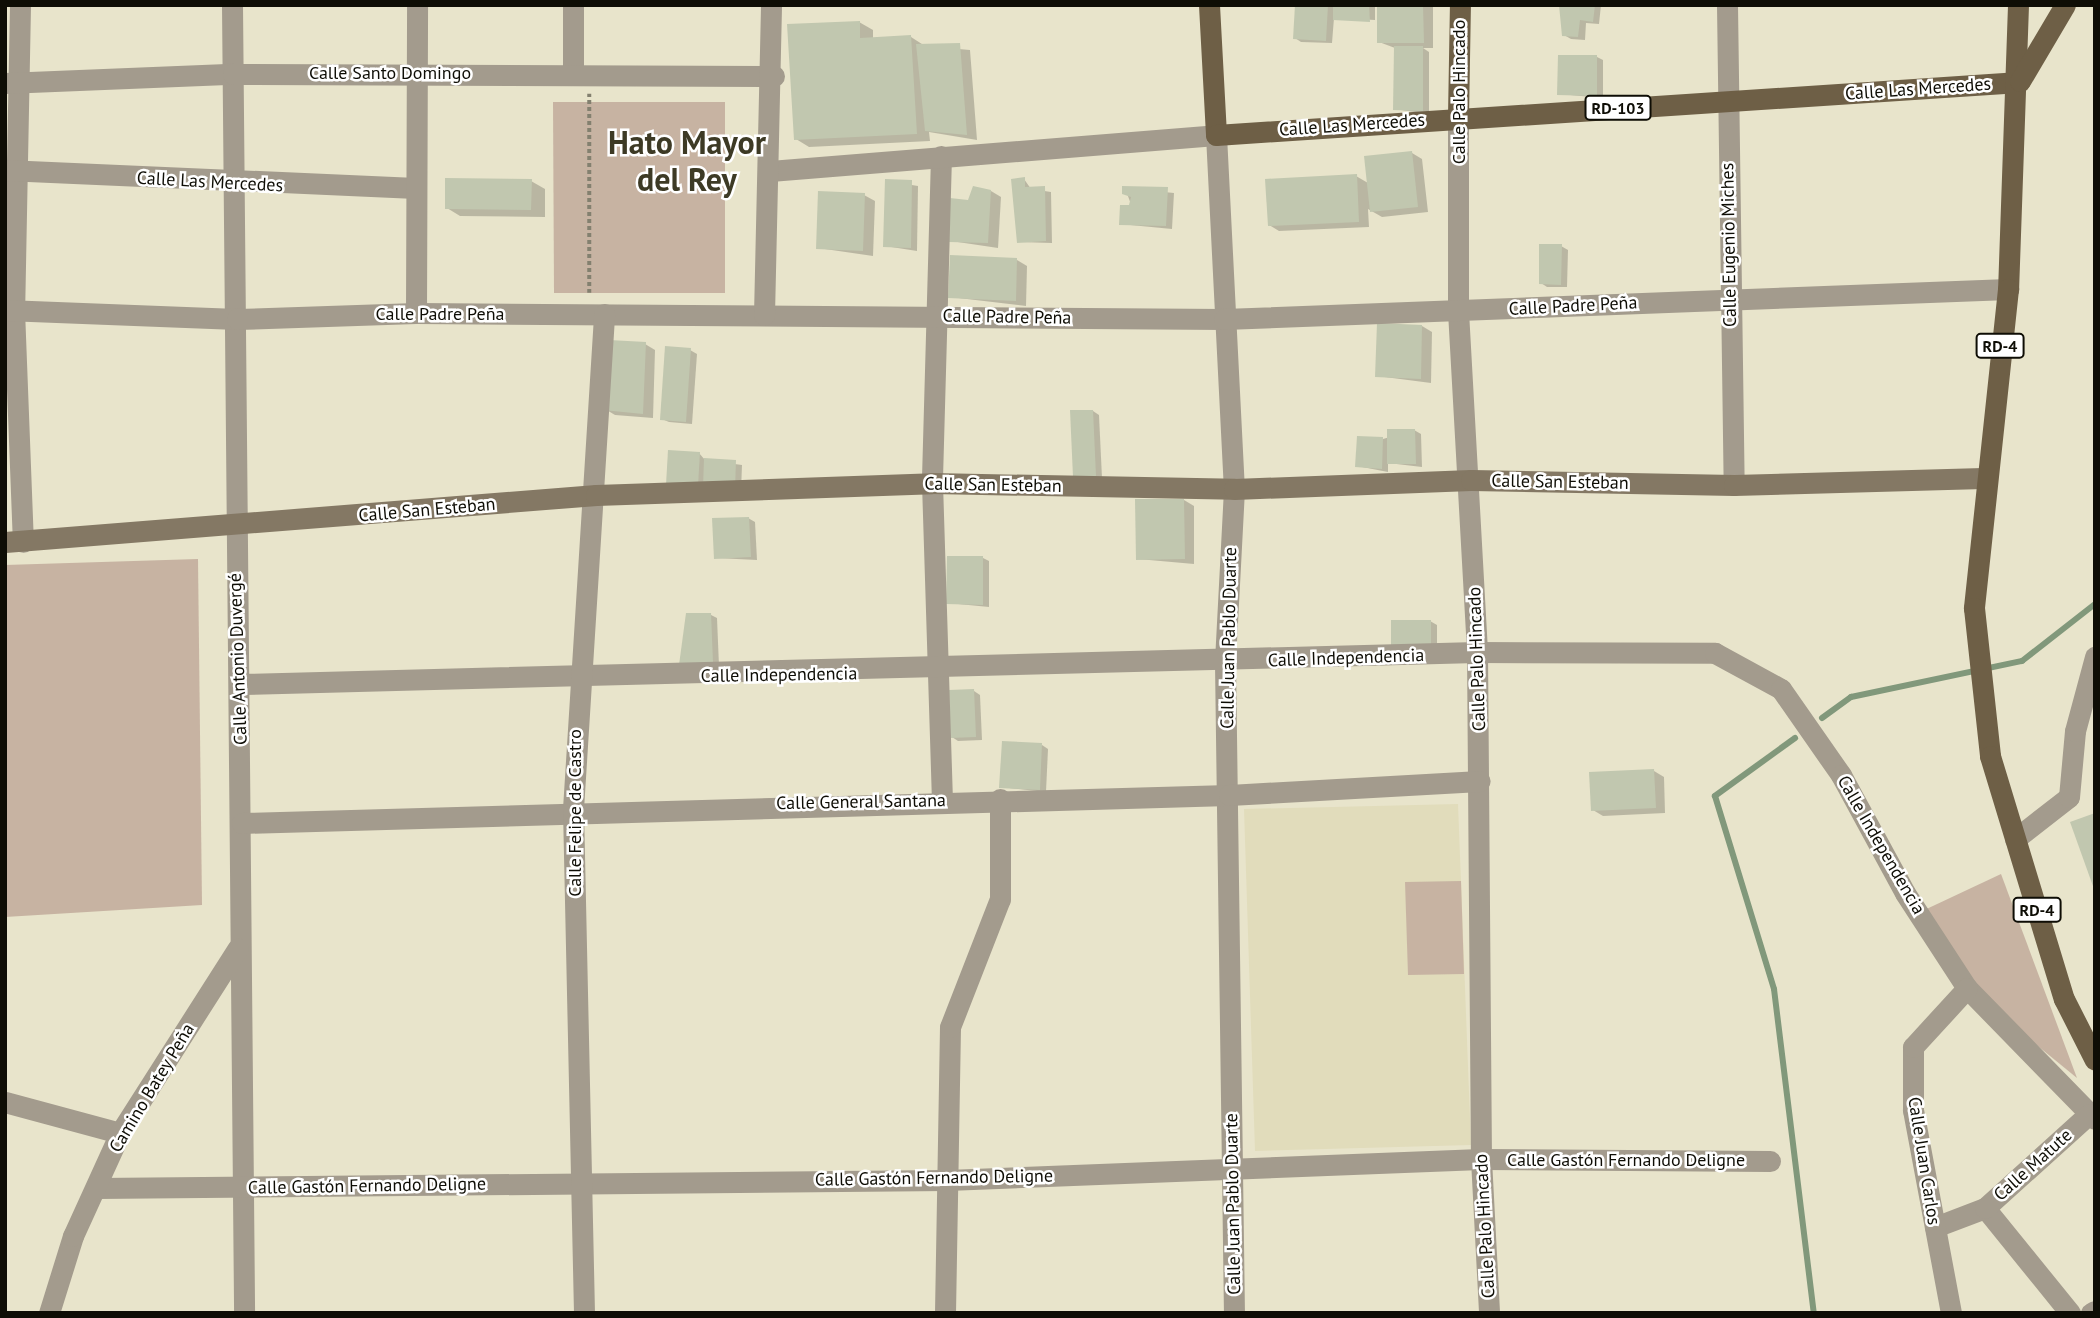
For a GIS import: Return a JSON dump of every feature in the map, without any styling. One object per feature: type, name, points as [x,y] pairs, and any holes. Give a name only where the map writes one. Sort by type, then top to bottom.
[{"type":"main road","name":"Calle Juan Pablo Duarte","points":[[1209,5],[1216,135]]},
{"type":"main road","name":"Calle Palo Hincado","points":[[1458,116],[1460,5]]},
{"type":"main road","name":"RD-4","points":[[2018,5],[2019,82],[2008,289],[1983,478],[1974,608],[1990,756],[2064,999],[2095,1060]]},
{"type":"main road","name":"RD-4","points":[[2019,82],[2065,5]]},
{"type":"main road","name":"Calle Las Mercedes","points":[[1216,135],[1458,116],[1726,103],[2019,82]]},
{"type":"street","points":[[14,542],[10,310],[12,83],[20,5]]},
{"type":"street","name":"Calle Antonio Duvergé","points":[[232,5],[237,319],[233,527],[241,684],[242,823],[238,948],[244,1313]]},
{"type":"street","points":[[415,313],[417,5]]},
{"type":"street","points":[[573,5],[581,74]]},
{"type":"street","points":[[764,315],[774,76],[771,5]]},
{"type":"street","name":"Calle Eugenio Miches","points":[[1727,5],[1726,103],[1734,485]]},
{"type":"street","name":"Calle Santo Domingo","points":[[12,83],[233,74],[774,76]]},
{"type":"street","name":"Calle Palo Hincado","points":[[1458,116],[1458,312],[1471,480],[1477,652],[1481,1160],[1489,1313]]},
{"type":"street","name":"Calle Las Mercedes","points":[[770,171],[1216,135]]},
{"type":"street","name":"Calle Juan Pablo Duarte","points":[[1216,135],[1234,489],[1225,663],[1229,795],[1234,1313]]},
{"type":"street","points":[[941,156],[932,316],[932,483],[935,671],[942,800]]},
{"type":"street","name":"Calle Las Mercedes","points":[[12,170],[233,185],[416,188]]},
{"type":"street","name":"Calle Padre Peña","points":[[10,310],[237,319],[415,313],[1224,319],[1458,312],[1731,297],[2008,289]]},
{"type":"street","name":"Calle Felipe de Castro","points":[[584,1313],[579,1182],[573,809],[578,680],[596,495],[596,314]]},
{"type":"street","name":"Calle San Esteban","points":[[14,542],[233,527],[596,495],[932,483],[1234,489],[1471,480],[1734,485],[1983,478]]},
{"type":"street","name":"Calle Independencia","points":[[241,684],[578,680],[935,671],[1225,663],[1477,652],[1715,653],[1781,689],[1841,775],[1905,892],[1967,988],[2092,1116]]},
{"type":"street","points":[[2015,839],[2069,797],[2075,731],[2095,657]]},
{"type":"street","name":"Calle General Santana","points":[[242,823],[573,809],[1229,795],[1480,781]]},
{"type":"street","points":[[945,1313],[950,1027],[1000,899],[1000,799]]},
{"type":"street","name":"Camino Batey Peña","points":[[49,1313],[120,1133],[238,948]]},
{"type":"street","name":"Calle Juan Carlos","points":[[1951,1313],[1913,1110],[1913,1047],[1967,988]]},
{"type":"street","points":[[5,1102],[120,1133]]},
{"type":"street","name":"Calle Matute","points":[[1935,1227],[1985,1208],[2092,1116]]},
{"type":"street","name":"Calle Gastón Fernando Deligne","points":[[97,1188],[241,1189],[579,1182],[947,1180],[1481,1160],[1770,1161]]},
{"type":"street","points":[[1985,1208],[2070,1313]]},
{"type":"path","points":[[581,74],[596,314]]},
{"type":"shaded area","points":[[553,102],[725,102],[725,293],[554,293]]},
{"type":"shaded area","points":[[198,559],[202,905],[5,917],[5,565]]},
{"type":"shaded area","points":[[1458,804],[1471,1145],[1255,1151],[1244,809]]},
{"type":"shaded area","points":[[2001,874],[2077,1078],[1967,988],[1918,913]]},
{"type":"shaded area","points":[[1461,881],[1464,974],[1408,975],[1405,882]]},
{"type":"building","points":[[1295,5],[1328,5],[1326,41],[1293,39]]},
{"type":"building","points":[[1333,5],[1369,5],[1370,22],[1333,20]]},
{"type":"building","points":[[1377,5],[1423,5],[1424,43],[1377,43]]},
{"type":"building","points":[[1559,5],[1595,5],[1593,22],[1580,20],[1578,37],[1562,36]]},
{"type":"building","points":[[860,21],[860,38],[911,35],[917,134],[794,140],[787,24]]},
{"type":"building","points":[[960,43],[967,135],[925,131],[916,44]]},
{"type":"building","points":[[1394,46],[1423,46],[1423,111],[1393,110]]},
{"type":"building","points":[[1558,55],[1597,55],[1597,96],[1557,95]]},
{"type":"building","points":[[1412,151],[1418,207],[1370,212],[1364,156]]},
{"type":"building","points":[[1357,174],[1359,222],[1268,226],[1265,179]]},
{"type":"building","points":[[1025,177],[1025,187],[1045,186],[1046,241],[1017,243],[1011,179]]},
{"type":"building","points":[[445,178],[532,179],[531,210],[445,209]]},
{"type":"building","points":[[885,179],[912,180],[911,248],[883,247]]},
{"type":"building","points":[[973,186],[991,190],[988,243],[949,242],[950,198],[968,200]]},
{"type":"building","points":[[1122,186],[1168,187],[1166,226],[1119,225],[1120,205],[1129,205],[1131,197],[1122,194]]},
{"type":"building","points":[[818,191],[865,193],[863,251],[816,249]]},
{"type":"building","points":[[1539,244],[1562,244],[1561,285],[1539,284]]},
{"type":"building","points":[[950,255],[1017,258],[1016,301],[948,298]]},
{"type":"building","points":[[1377,323],[1422,325],[1421,379],[1375,377]]},
{"type":"building","points":[[609,340],[646,342],[643,414],[603,410]]},
{"type":"building","points":[[665,346],[691,348],[686,422],[660,420]]},
{"type":"building","points":[[1070,410],[1093,410],[1096,476],[1073,477]]},
{"type":"building","points":[[1387,429],[1415,429],[1416,464],[1387,464]]},
{"type":"building","points":[[1357,436],[1383,437],[1382,469],[1355,467]]},
{"type":"building","points":[[668,450],[700,452],[698,486],[666,485]]},
{"type":"building","points":[[704,458],[736,460],[735,489],[703,488]]},
{"type":"building","points":[[1135,499],[1184,499],[1185,559],[1136,560]]},
{"type":"building","points":[[749,517],[751,557],[714,559],[712,518]]},
{"type":"building","points":[[947,556],[983,556],[983,605],[946,604]]},
{"type":"building","points":[[686,613],[711,613],[713,663],[679,665]]},
{"type":"building","points":[[1391,620],[1431,620],[1431,649],[1391,649]]},
{"type":"building","points":[[974,689],[976,737],[950,738],[949,690]]},
{"type":"building","points":[[1002,741],[1042,743],[1040,790],[999,788]]},
{"type":"building","points":[[1654,769],[1656,808],[1591,811],[1589,772]]},
{"type":"building","points":[[2095,813],[2095,889],[2094,889],[2070,822]]},
{"type":"waterway","points":[[1822,718],[1851,697],[2022,661],[2095,604]]},
{"type":"waterway","points":[[1795,738],[1715,796],[1774,989],[1814,1313]]},
{"type":"district","name":"Hato Mayor del Rey","points":[[687,162]]}]
